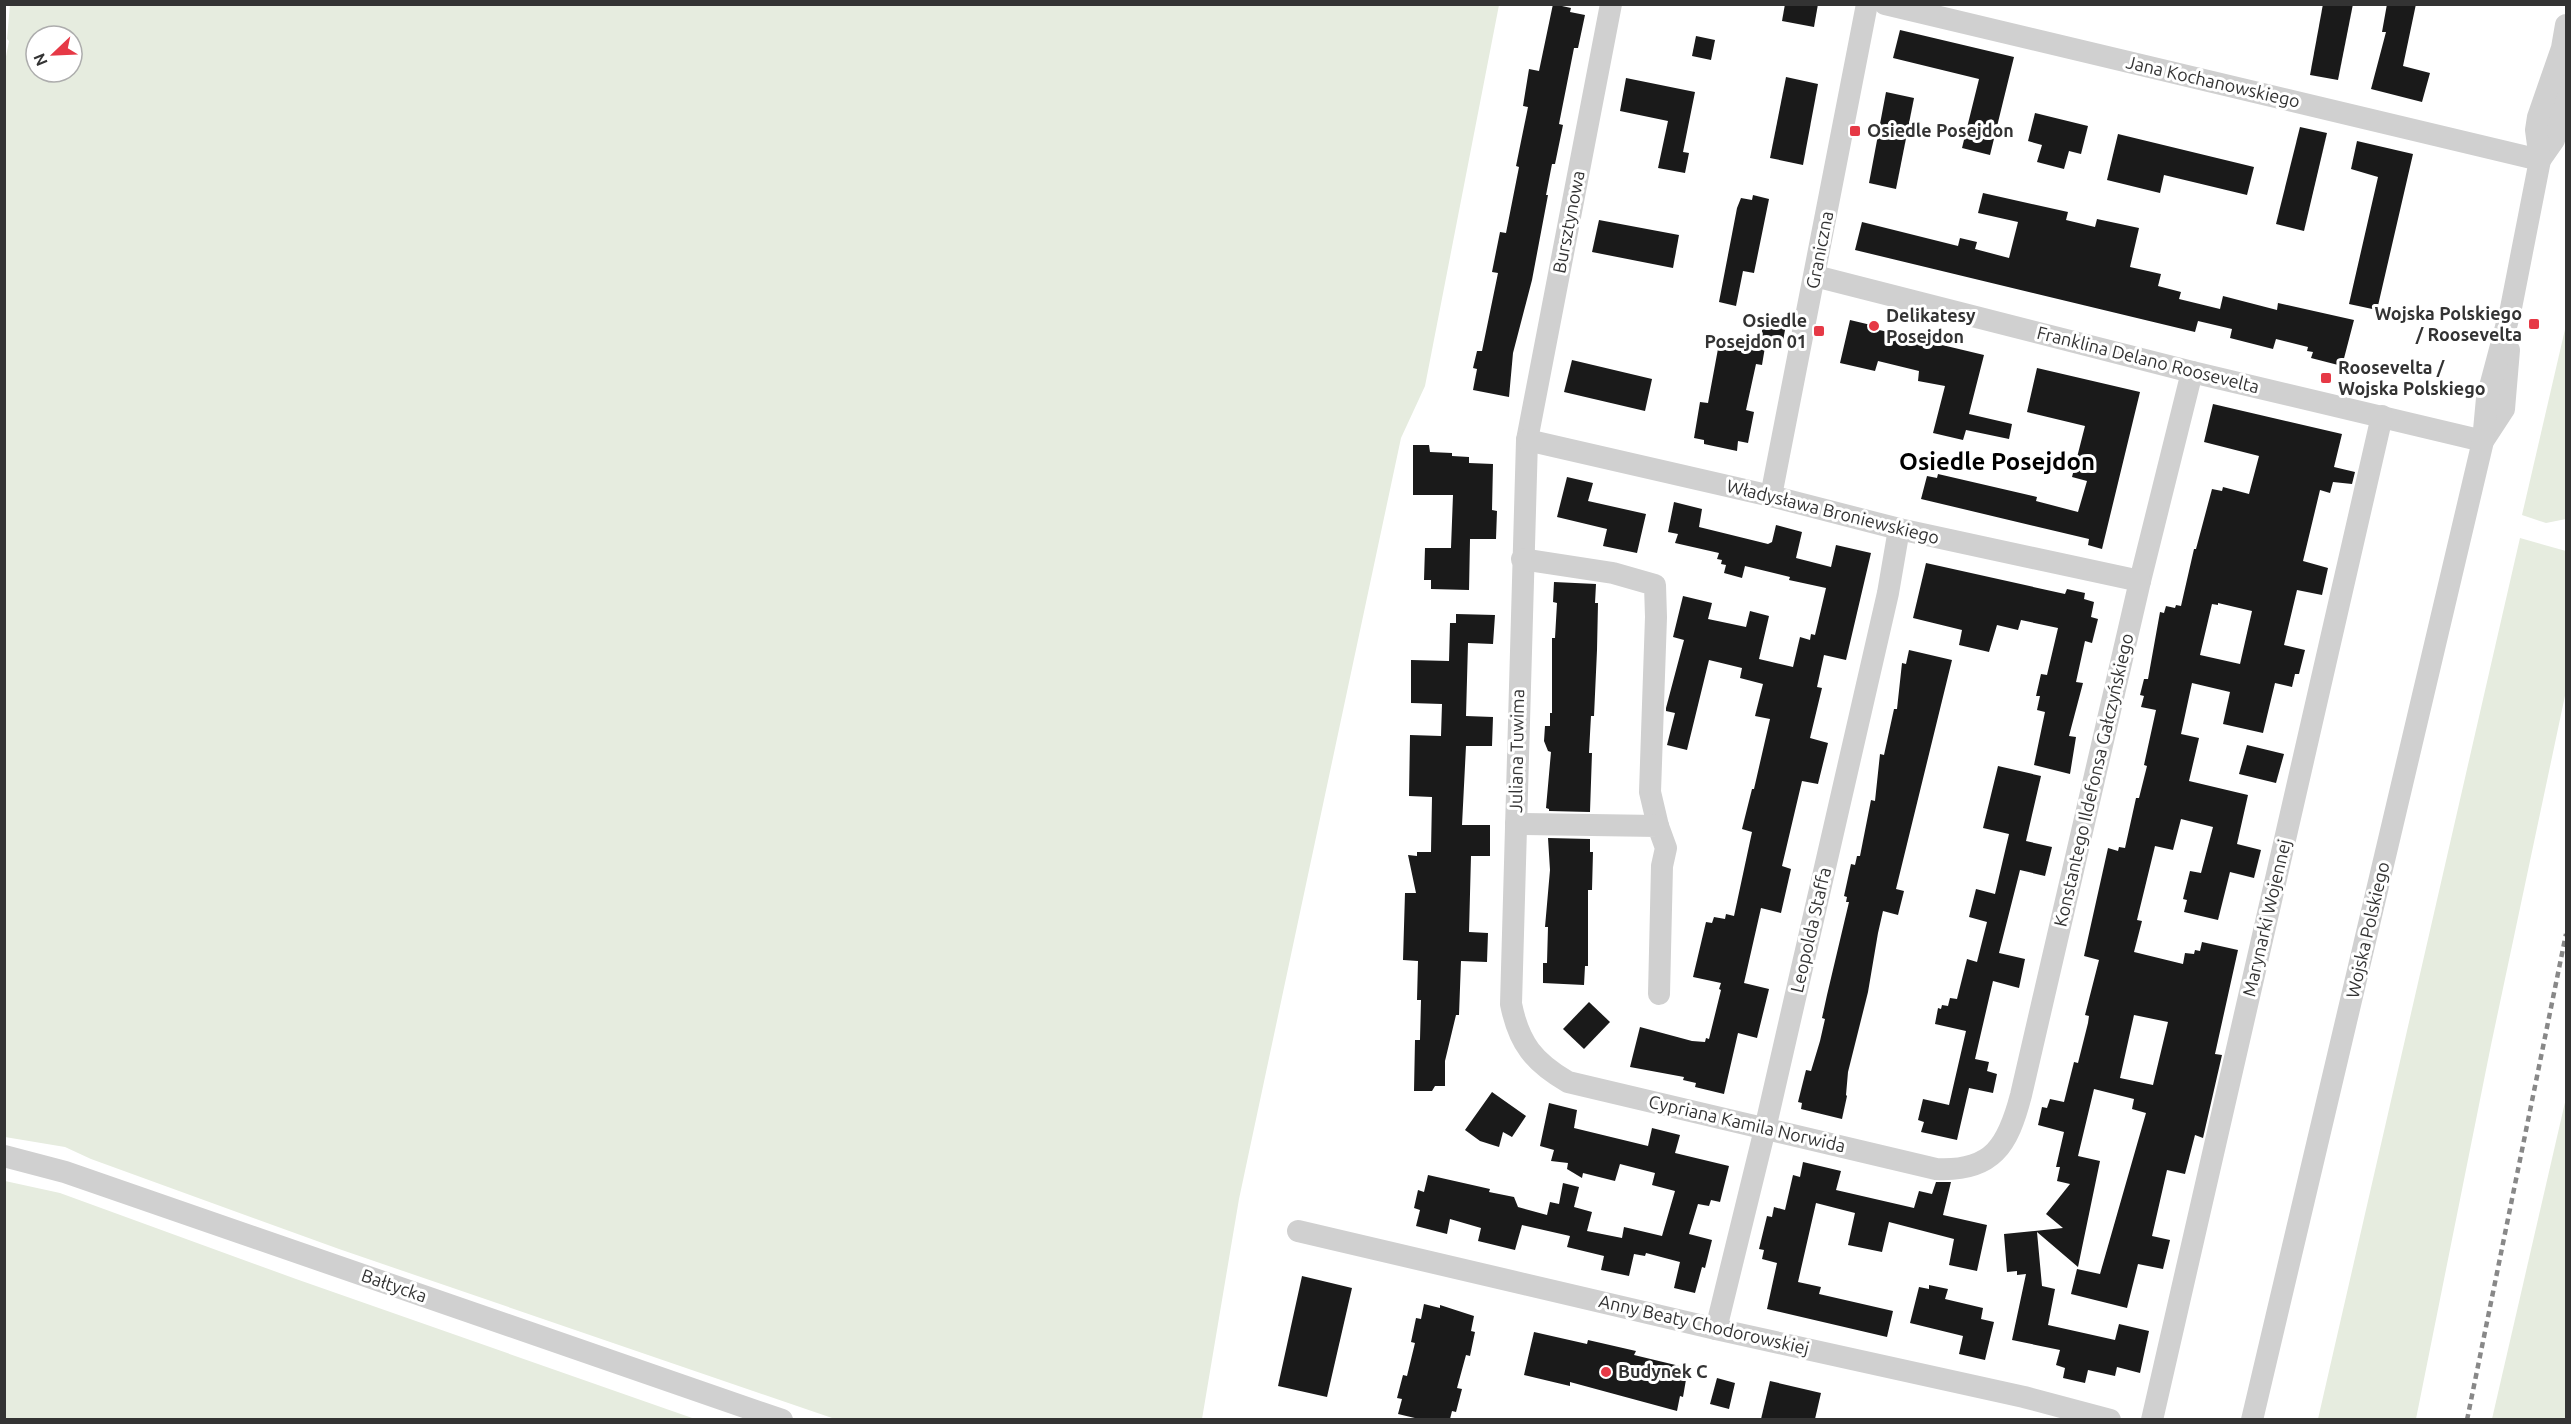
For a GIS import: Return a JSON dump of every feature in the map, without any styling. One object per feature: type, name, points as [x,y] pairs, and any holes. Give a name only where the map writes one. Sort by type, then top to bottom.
[{"type":"street","name":"Bursztynowa","points":[[1527,440],[1611,4]]},
{"type":"street","name":"Graniczna","points":[[1771,496],[1868,4]]},
{"type":"street","name":"Jana Kochanowskiego","points":[[1885,4],[2540,160]]},
{"type":"street","name":"Wojska Polskiego","points":[[2252,1419],[2483,441],[2487,398],[2511,308],[2540,160],[2537,123],[2562,48],[2566,25]]},
{"type":"street","name":"Franklina Delano Roosevelta","points":[[1815,276],[2192,372],[2483,441]]},
{"type":"street","name":"Konstantego Ildefonsa Gałczyńskiego","points":[[1967,1167],[1980,1163],[1996,1153],[2012,1127],[2140,581],[2192,372]]},
{"type":"street","name":"Marynarki Wojennej","points":[[2152,1419],[2382,416]]},
{"type":"street","name":"Władysława Broniewskiego","points":[[1527,440],[1771,496],[1899,529],[2140,581]]},
{"type":"street","name":"Juliana Tuwima","points":[[1527,440],[1511,1004],[1515,1024],[1523,1042],[1534,1057]]},
{"type":"street","name":"Leopolda Staffa","points":[[1716,1329],[1766,1129],[1888,593],[1899,529]]},
{"type":"street","points":[[1522,559],[1613,573],[1655,585],[1656,627],[1650,792],[1666,848],[1662,866],[1659,994]]},
{"type":"street","points":[[1516,824],[1658,826]]},
{"type":"street","name":"Cypriana Kamila Norwida","points":[[1534,1057],[1549,1071],[1568,1082],[1936,1170],[1967,1167]]},
{"type":"street","name":"Bałtycka","points":[[4,1156],[65,1172],[782,1419]]},
{"type":"street","name":"Anny Beaty Chodorowskiej","points":[[1298,1231],[1716,1329],[2024,1397],[2110,1419]]},
{"type":"shaded area","points":[[10,4],[1499,5],[1425,386],[1401,438],[1239,1199],[1202,1419],[835,1419],[339,1249],[91,1159],[65,1147],[5,1137],[4,67],[9,41],[7,39]]},
{"type":"shaded area","points":[[2566,325],[2566,519],[2546,523],[2522,515]]},
{"type":"shaded area","points":[[2520,538],[2566,551],[2566,691],[2491,1045],[2416,1419],[2318,1419]]},
{"type":"shaded area","points":[[2566,1098],[2566,1419],[2492,1419]]},
{"type":"shaded area","points":[[5,1181],[60,1193],[296,1279],[695,1419],[5,1419]]},
{"type":"building","points":[[1553,4],[1571,8],[1570,12],[1585,15],[1578,48],[1574,48],[1559,124],[1563,125],[1555,164],[1552,164],[1532,280],[1513,353],[1509,397],[1473,390],[1477,369],[1473,368],[1477,351],[1482,351],[1498,273],[1492,272],[1500,232],[1506,233],[1519,167],[1516,166],[1528,107],[1523,106],[1529,69],[1539,71]]},
{"type":"building","points":[[1785,4],[1818,4],[1814,27],[1782,21]]},
{"type":"building","points":[[2323,4],[2353,4],[2338,80],[2310,75]]},
{"type":"building","points":[[2387,4],[2416,4],[2403,66],[2430,73],[2422,102],[2371,89],[2386,32],[2382,32]]},
{"type":"building","points":[[1900,30],[2014,57],[1990,155],[1962,148],[1979,79],[1893,58]]},
{"type":"building","points":[[1696,36],[1715,40],[1711,60],[1692,56]]},
{"type":"building","points":[[1786,77],[1818,84],[1803,165],[1770,158]]},
{"type":"building","points":[[1626,78],[1695,92],[1683,152],[1689,153],[1685,173],[1658,168],[1668,121],[1620,111]]},
{"type":"building","points":[[1886,92],[1914,98],[1896,189],[1869,183]]},
{"type":"building","points":[[2035,113],[2088,126],[2081,154],[2069,151],[2064,169],[2037,162],[2042,145],[2028,141]]},
{"type":"building","points":[[2300,127],[2327,133],[2304,231],[2276,224]]},
{"type":"building","points":[[2118,134],[2254,167],[2247,195],[2164,175],[2160,193],[2107,180]]},
{"type":"building","points":[[2357,141],[2413,154],[2377,310],[2349,304],[2378,177],[2351,169]]},
{"type":"building","points":[[1983,193],[2068,212],[2066,220],[2095,227],[2097,219],[2139,228],[2130,267],[2161,274],[2158,286],[2181,292],[2179,299],[2220,309],[2223,296],[2277,310],[2278,303],[2354,320],[2342,366],[2311,358],[2313,352],[2307,351],[2308,347],[2276,339],[2273,349],[2230,338],[2232,329],[2198,321],[2195,332],[1855,250],[1862,222],[1958,246],[1960,238],[1977,242],[1975,249],[2009,258],[2018,222],[1978,213]]},
{"type":"building","points":[[1753,195],[1769,199],[1754,273],[1743,271],[1736,306],[1719,302],[1737,208],[1741,198],[1752,200]]},
{"type":"building","points":[[1599,220],[1679,235],[1673,268],[1592,252]]},
{"type":"building","points":[[1765,315],[1787,319],[1783,341],[1761,336]]},
{"type":"building","points":[[1850,320],[1871,325],[1871,328],[1984,355],[1969,414],[2012,424],[2009,439],[1966,430],[1963,440],[1933,433],[1945,386],[1918,381],[1919,371],[1878,361],[1875,371],[1840,363]]},
{"type":"building","points":[[1720,338],[1765,347],[1762,365],[1756,364],[1746,410],[1754,412],[1748,443],[1738,441],[1737,451],[1704,444],[1704,440],[1694,438],[1700,402],[1708,403]]},
{"type":"building","points":[[1572,360],[1652,379],[1645,411],[1564,392]]},
{"type":"building","points":[[2037,368],[2140,392],[2102,549],[2088,545],[2089,539],[1921,499],[1927,476],[1937,478],[1938,474],[2037,497],[2036,501],[2078,512],[2087,481],[2072,477],[2085,426],[2027,412]]},
{"type":"building","points":[[2213,404],[2342,434],[2334,467],[2355,472],[2352,484],[2333,482],[2330,493],[2320,490],[2303,561],[2328,568],[2322,595],[2297,590],[2284,645],[2305,650],[2299,674],[2295,674],[2292,687],[2275,683],[2263,733],[2223,724],[2230,692],[2192,683],[2181,734],[2199,738],[2189,781],[2248,795],[2237,844],[2261,850],[2254,878],[2230,872],[2218,920],[2184,912],[2187,900],[2183,899],[2190,871],[2201,873],[2213,827],[2181,819],[2173,850],[2155,846],[2137,920],[2142,921],[2134,952],[2183,964],[2185,953],[2194,954],[2195,950],[2200,951],[2202,942],[2238,950],[2215,1054],[2222,1055],[2203,1138],[2195,1135],[2185,1174],[2167,1170],[2152,1236],[2170,1240],[2163,1269],[2138,1264],[2127,1308],[2071,1294],[2077,1269],[2100,1274],[2146,1113],[2132,1109],[2134,1099],[2094,1089],[2078,1156],[2100,1161],[2078,1267],[2037,1232],[2042,1286],[2055,1289],[2048,1325],[2115,1340],[2119,1324],[2149,1331],[2140,1373],[2117,1367],[2115,1376],[2088,1370],[2085,1383],[2063,1378],[2065,1368],[2056,1365],[2060,1350],[2012,1340],[2026,1274],[2017,1275],[2017,1271],[2007,1272],[2004,1234],[2063,1228],[2046,1214],[2070,1184],[2057,1181],[2060,1167],[2056,1167],[2064,1132],[2038,1125],[2042,1107],[2047,1108],[2050,1099],[2064,1102],[2074,1062],[2078,1063],[2088,1023],[2089,1016],[2085,1015],[2099,960],[2084,956],[2108,848],[2118,851],[2119,847],[2125,848],[2136,798],[2139,798],[2147,766],[2144,765],[2156,710],[2141,707],[2144,696],[2140,695],[2144,679],[2148,679],[2160,612],[2164,613],[2166,606],[2175,608],[2176,605],[2181,606],[2194,549],[2196,549],[2212,489],[2222,491],[2223,487],[2249,494],[2259,456],[2204,442]],"holes":[[[2218,603],[2252,611],[2240,664],[2200,655],[2212,604],[2218,605]],[[2134,1015],[2168,1022],[2153,1085],[2120,1078]]]},
{"type":"building","points":[[1413,445],[1429,445],[1430,452],[1452,453],[1452,456],[1469,457],[1469,463],[1493,464],[1492,510],[1497,511],[1496,539],[1470,539],[1469,590],[1431,589],[1431,580],[1424,580],[1425,548],[1451,548],[1453,495],[1413,495]]},
{"type":"building","points":[[1567,477],[1593,483],[1588,501],[1646,514],[1637,553],[1603,546],[1607,529],[1557,517]]},
{"type":"building","points":[[1674,502],[1702,509],[1699,527],[1768,544],[1772,542],[1776,525],[1802,532],[1796,558],[1831,567],[1836,545],[1871,553],[1846,660],[1824,655],[1817,687],[1822,688],[1810,738],[1828,743],[1818,784],[1802,781],[1782,866],[1791,869],[1781,913],[1761,908],[1744,983],[1769,989],[1757,1038],[1738,1033],[1724,1094],[1695,1087],[1696,1083],[1683,1080],[1684,1077],[1630,1067],[1640,1027],[1692,1041],[1705,1042],[1706,1038],[1709,1039],[1721,983],[1693,977],[1706,922],[1712,923],[1714,917],[1725,919],[1726,914],[1734,916],[1752,832],[1742,829],[1770,719],[1755,716],[1763,684],[1740,678],[1742,668],[1709,660],[1687,750],[1667,745],[1675,713],[1666,711],[1666,708],[1684,640],[1673,637],[1683,596],[1712,603],[1708,619],[1746,627],[1750,611],[1769,616],[1759,659],[1793,667],[1800,637],[1810,640],[1811,634],[1815,635],[1826,588],[1789,580],[1790,577],[1745,566],[1742,578],[1724,573],[1726,565],[1721,564],[1722,560],[1717,559],[1719,553],[1675,543],[1678,534],[1668,532]]},
{"type":"building","points":[[1926,563],[2065,594],[2067,589],[2085,593],[2084,599],[2094,602],[2091,617],[2098,619],[2092,643],[2085,641],[2076,682],[2083,683],[2069,736],[2076,737],[2070,774],[2034,765],[2045,712],[2037,710],[2040,696],[2036,696],[2041,674],[2047,675],[2058,628],[2021,620],[2018,630],[1997,625],[1989,652],[1959,645],[1962,630],[1913,618]]},
{"type":"building","points":[[1554,582],[1596,584],[1597,650],[1594,716],[1591,716],[1589,753],[1592,753],[1590,812],[1549,811],[1546,808],[1551,752],[1548,751],[1544,741],[1545,726],[1550,726],[1550,713],[1552,713],[1552,638],[1555,638],[1557,603],[1553,602]]},
{"type":"building","points":[[1456,614],[1495,615],[1493,644],[1468,643],[1466,716],[1493,717],[1492,746],[1466,746],[1462,825],[1490,825],[1490,856],[1471,856],[1469,932],[1488,933],[1487,962],[1461,961],[1459,1015],[1456,1015],[1445,1061],[1445,1086],[1435,1086],[1432,1091],[1414,1091],[1415,1040],[1420,1040],[1421,1000],[1417,1000],[1418,961],[1403,960],[1405,893],[1416,893],[1408,855],[1417,856],[1417,852],[1431,852],[1432,797],[1409,796],[1410,735],[1441,736],[1442,704],[1411,703],[1411,660],[1449,661],[1450,623],[1456,623]]},
{"type":"building","points":[[1909,650],[1952,660],[1896,889],[1904,891],[1898,915],[1883,911],[1868,992],[1848,1072],[1847,1096],[1842,1119],[1801,1109],[1802,1103],[1798,1102],[1806,1070],[1811,1071],[1820,1041],[1825,1019],[1822,1018],[1849,902],[1846,902],[1847,897],[1844,896],[1851,864],[1855,865],[1857,856],[1860,856],[1871,800],[1875,801],[1880,754],[1884,755],[1894,709],[1897,709],[1902,663],[1906,664]]},
{"type":"building","points":[[2247,745],[2284,754],[2276,783],[2239,774]]},
{"type":"building","points":[[1998,766],[2041,776],[2026,841],[2052,847],[2045,876],[2020,870],[1999,953],[2025,959],[2019,988],[1993,981],[1975,1059],[1989,1062],[1987,1071],[1997,1074],[1993,1093],[1969,1088],[1957,1140],[1921,1132],[1924,1122],[1918,1120],[1923,1099],[1949,1105],[1966,1031],[1935,1024],[1938,1008],[1941,1009],[1942,1005],[1948,1006],[1950,998],[1957,999],[1967,959],[1977,962],[1987,922],[1969,917],[1976,889],[1995,894],[2009,834],[1983,828]]},
{"type":"building","points":[[1548,838],[1590,839],[1590,852],[1593,852],[1592,890],[1588,890],[1588,966],[1585,966],[1584,985],[1543,983],[1543,963],[1547,963],[1548,927],[1545,927],[1550,870]]},
{"type":"building","points":[[1589,1002],[1610,1022],[1584,1049],[1563,1029]]},
{"type":"building","points":[[1492,1092],[1526,1116],[1512,1137],[1503,1132],[1499,1147],[1480,1141],[1465,1130]]},
{"type":"building","points":[[1549,1103],[1577,1110],[1574,1128],[1648,1146],[1652,1128],[1680,1135],[1675,1153],[1729,1166],[1720,1202],[1711,1200],[1709,1206],[1698,1204],[1689,1234],[1712,1240],[1705,1268],[1702,1267],[1695,1293],[1674,1288],[1680,1262],[1646,1253],[1645,1256],[1634,1254],[1629,1276],[1601,1270],[1604,1256],[1567,1247],[1570,1236],[1522,1225],[1515,1250],[1478,1241],[1481,1228],[1450,1219],[1447,1234],[1416,1226],[1420,1210],[1414,1208],[1418,1190],[1424,1192],[1428,1175],[1490,1189],[1489,1192],[1514,1197],[1518,1207],[1547,1215],[1550,1202],[1559,1204],[1563,1183],[1579,1187],[1574,1207],[1592,1212],[1587,1231],[1622,1238],[1624,1227],[1662,1236],[1675,1191],[1652,1185],[1655,1173],[1620,1164],[1615,1181],[1583,1173],[1582,1178],[1567,1169],[1568,1163],[1551,1161],[1554,1150],[1540,1146]]},
{"type":"building","points":[[1803,1162],[1841,1171],[1836,1190],[1914,1208],[1919,1191],[1932,1194],[1936,1182],[1951,1182],[1943,1215],[1987,1225],[1977,1271],[1949,1265],[1954,1239],[1889,1222],[1882,1252],[1848,1245],[1855,1213],[1816,1203],[1798,1282],[1821,1287],[1819,1294],[1893,1311],[1887,1337],[1767,1309],[1777,1263],[1762,1259],[1764,1250],[1759,1249],[1767,1216],[1772,1217],[1774,1207],[1785,1210],[1793,1175],[1800,1177]]},
{"type":"building","points":[[1302,1276],[1352,1288],[1327,1397],[1278,1386]]},
{"type":"building","points":[[1929,1285],[1948,1289],[1945,1299],[1983,1308],[1981,1319],[1994,1322],[1985,1360],[1959,1354],[1963,1336],[1910,1323],[1919,1287],[1929,1289]]},
{"type":"building","points":[[1424,1304],[1440,1308],[1440,1305],[1474,1316],[1471,1331],[1475,1332],[1470,1356],[1466,1355],[1457,1388],[1462,1389],[1456,1412],[1452,1411],[1450,1419],[1419,1419],[1398,1414],[1402,1399],[1397,1398],[1403,1375],[1407,1376],[1415,1343],[1411,1342],[1416,1318],[1421,1319]]},
{"type":"building","name":"Budynek C","points":[[1534,1332],[1587,1344],[1588,1340],[1636,1351],[1634,1355],[1688,1368],[1683,1397],[1680,1396],[1677,1411],[1570,1382],[1570,1386],[1524,1375]]},
{"type":"building","points":[[1717,1378],[1735,1383],[1729,1409],[1710,1404]]},
{"type":"building","points":[[1770,1381],[1821,1393],[1815,1419],[1761,1419]]},
{"type":"railway","points":[[2467,1420],[2566,934]]},
{"type":"place","name":"Osiedle Posejdon","points":[[1855,131]]},
{"type":"place","name":"Wojska Polskiego / Roosevelta","points":[[2534,324]]},
{"type":"place","name":"Delikatesy Posejdon","points":[[1874,326]]},
{"type":"place","name":"Osiedle Posejdon 01","points":[[1819,331]]},
{"type":"place","name":"Roosevelta / Wojska Polskiego","points":[[2326,378]]},
{"type":"place","name":"Budynek C","points":[[1606,1372]]},
{"type":"district","name":"Osiedle Posejdon","points":[[1997,462]]}]
